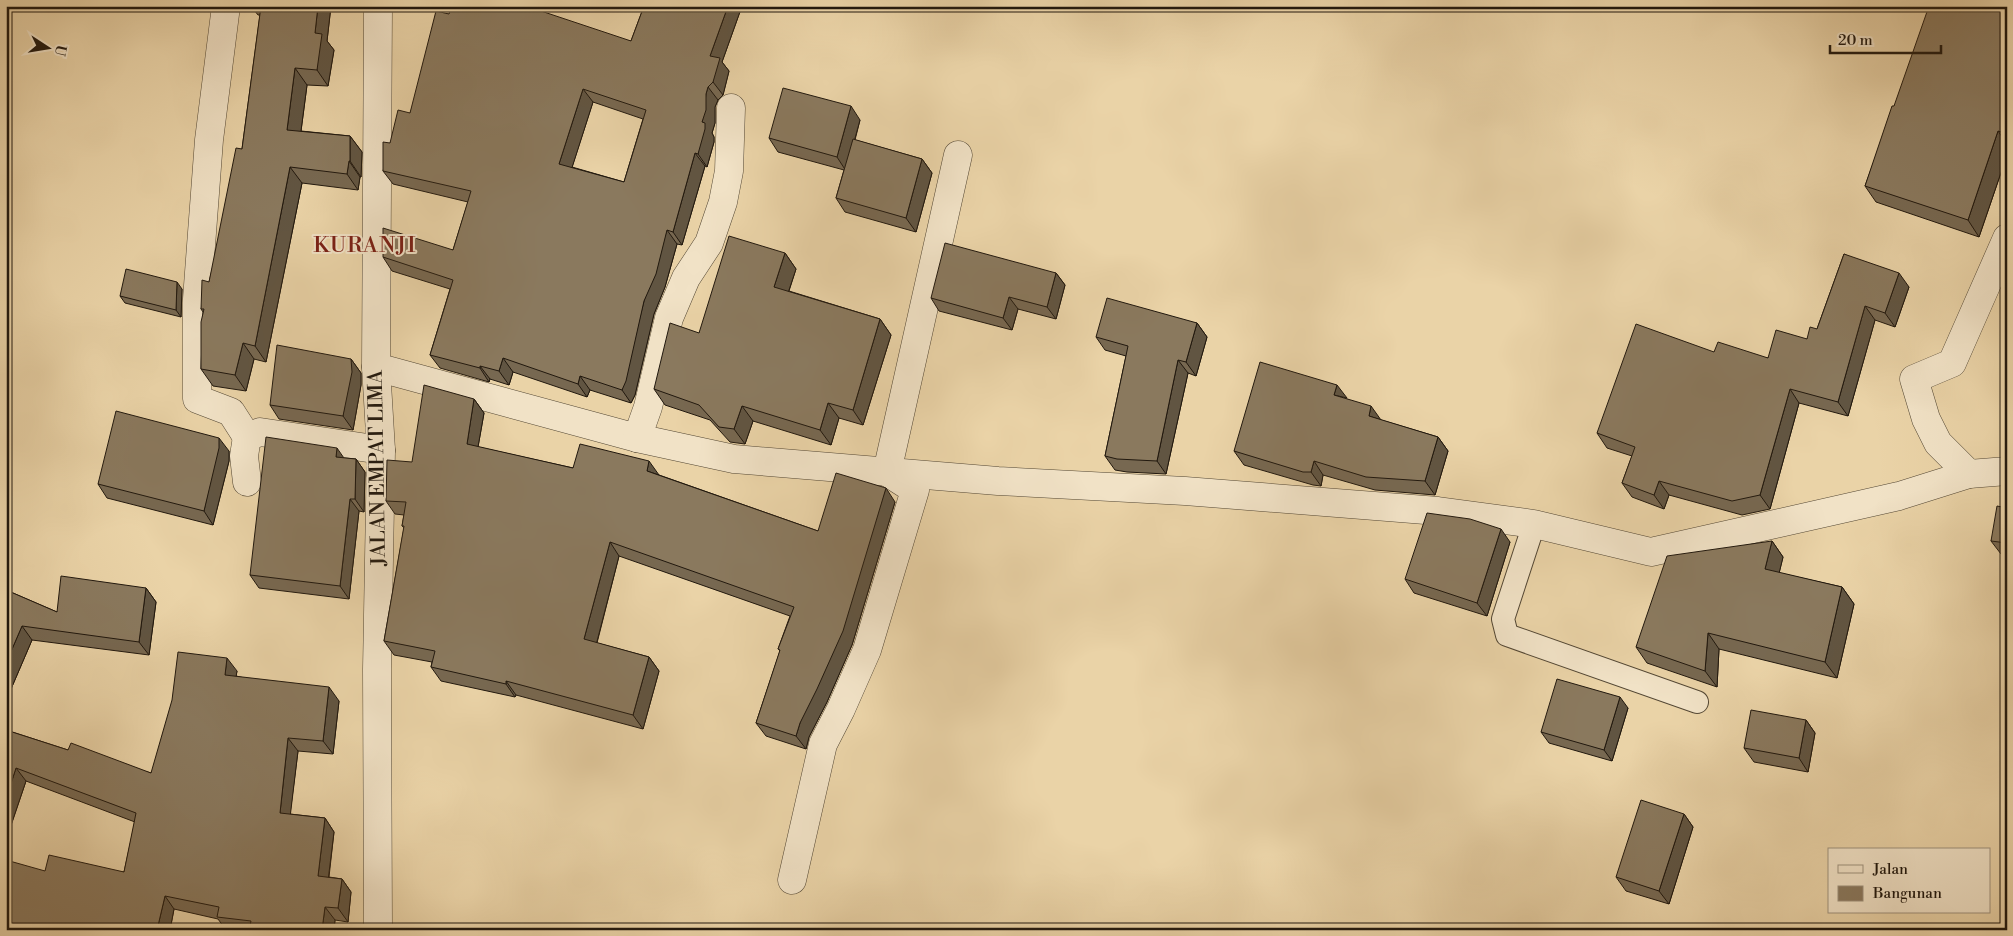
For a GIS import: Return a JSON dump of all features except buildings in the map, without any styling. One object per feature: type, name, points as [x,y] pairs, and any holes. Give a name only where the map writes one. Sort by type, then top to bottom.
[{"type":"street","points":[[226,6],[209,140],[199,269],[197,299],[197,399],[231,412],[247,437],[244,456],[247,482]]},
{"type":"street","name":"JALAN EMPAT LIMA","points":[[378,6],[376,367],[381,450],[377,669],[378,930]]},
{"type":"street","points":[[637,438],[648,407],[669,318],[686,278],[710,243],[723,202],[729,171],[731,108]]},
{"type":"street","points":[[887,472],[958,155]]},
{"type":"street","points":[[1969,474],[1938,443],[1926,419],[1914,379],[1952,363],[2007,238]]},
{"type":"street","points":[[376,367],[637,438],[734,459],[887,472],[1185,491],[1438,511],[1534,524],[1651,552],[1890,499],[1969,474],[2007,471]]},
{"type":"street","points":[[247,437],[260,432],[381,450]]},
{"type":"street","points":[[792,880],[823,744],[867,650],[915,490],[887,472]]},
{"type":"lane","points":[[1534,524],[1503,619],[1507,635],[1697,702]]},
{"type":"district","name":"KURANJI","points":[[365,245]]}]
